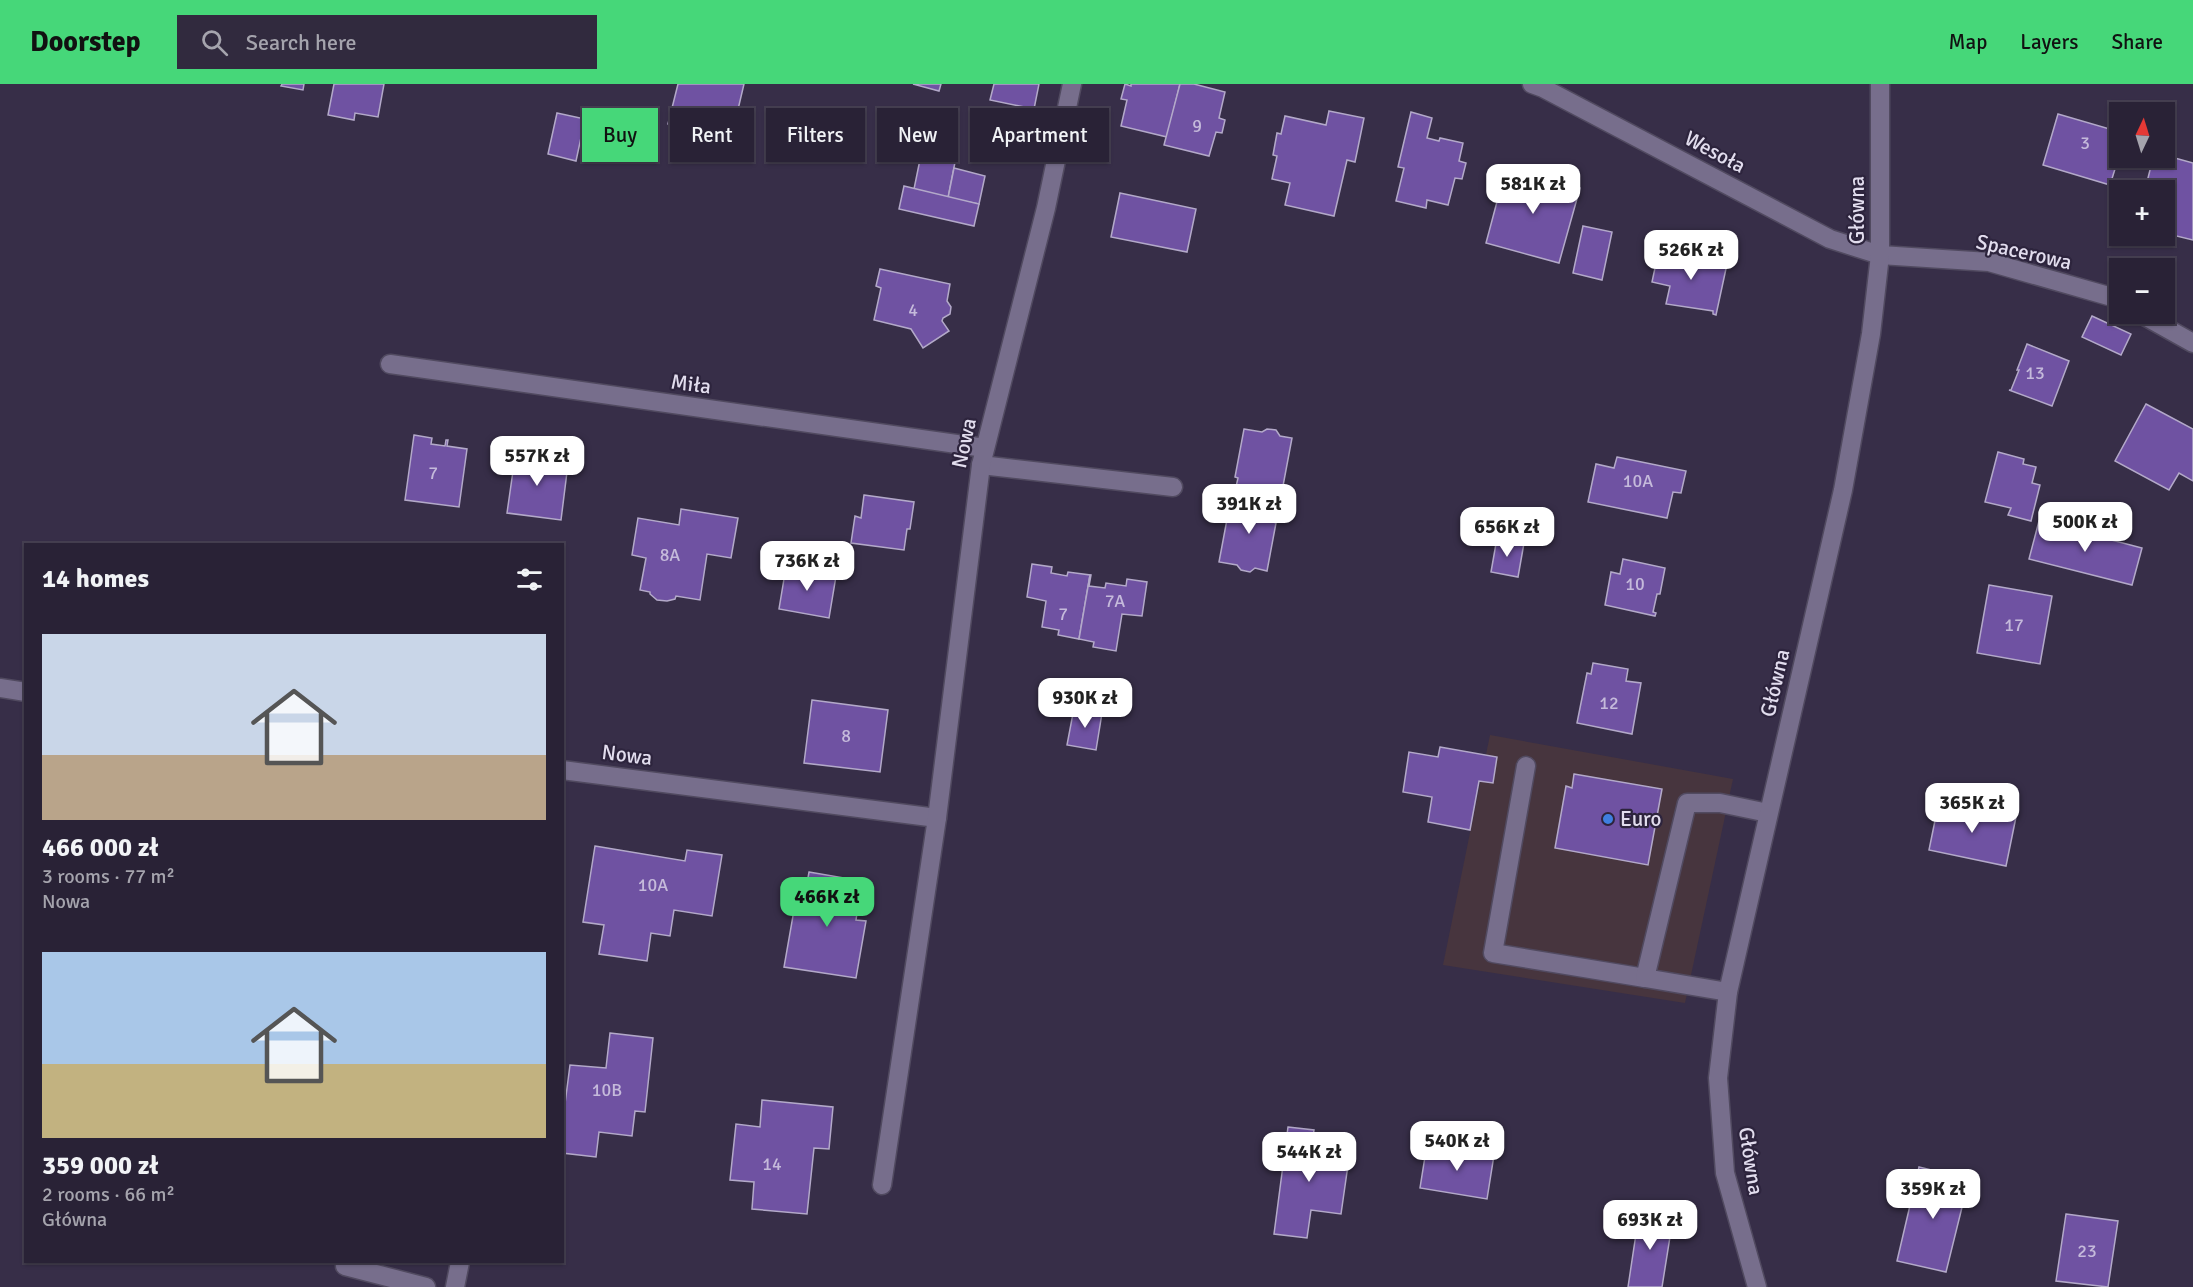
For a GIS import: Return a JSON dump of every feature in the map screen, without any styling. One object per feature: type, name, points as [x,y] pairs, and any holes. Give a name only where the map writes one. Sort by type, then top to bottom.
[{"type":"street","name":"Nowa","points":[[882,1185],[937,818],[983,456],[1046,208],[1072,84]]},
{"type":"street","name":"Wesoła","points":[[1532,84],[1830,239],[1880,255]]},
{"type":"street","name":"Główna","points":[[1757,1287],[1725,1173],[1718,1078],[1728,992],[1845,480],[1871,334],[1880,255],[1880,84]]},
{"type":"street","name":"Spacerowa","points":[[1880,255],[1989,262],[2109,296]]},
{"type":"street","points":[[2159,324],[2193,343]]},
{"type":"street","name":"Miła","points":[[390,364],[1173,487]]},
{"type":"street","points":[[0,688],[24,692]]},
{"type":"street","points":[[1526,766],[1493,953],[1728,992]]},
{"type":"street","name":"Nowa","points":[[564,770],[937,818]]},
{"type":"street","points":[[1645,978],[1687,803],[1720,803],[1768,813]]},
{"type":"street","points":[[455,1287],[460,1263]]},
{"type":"street","points":[[345,1266],[426,1287]]},
{"type":"shaded area","points":[[1490,735],[1733,779],[1685,1003],[1443,965]]},
{"type":"building","points":[[282,84],[304,84],[303,90],[281,86]]},
{"type":"building","points":[[334,84],[384,84],[378,117],[355,113],[354,120],[328,115]]},
{"type":"building","points":[[678,84],[744,84],[738,108],[672,108]]},
{"type":"building","points":[[913,84],[941,84],[939,91]]},
{"type":"building","points":[[994,84],[1039,84],[1034,108],[990,100]]},
{"type":"building","points":[[1125,84],[1131,86],[1131,84],[1180,84],[1167,137],[1121,126],[1127,100],[1121,99]]},
{"type":"building","points":[[1180,84],[1194,84],[1225,92],[1219,118],[1225,120],[1222,133],[1216,132],[1209,156],[1164,145]]},
{"type":"building","points":[[1329,111],[1364,118],[1355,162],[1347,160],[1334,216],[1285,205],[1290,183],[1272,179],[1277,156],[1273,155],[1277,133],[1281,134],[1285,116],[1326,125]]},
{"type":"building","points":[[1411,112],[1432,118],[1427,138],[1463,143],[1459,161],[1466,163],[1462,179],[1455,178],[1448,205],[1427,200],[1426,208],[1396,201],[1404,168],[1398,167]]},
{"type":"building","points":[[557,113],[582,118],[582,133],[576,161],[548,154]]},
{"type":"building","points":[[2058,114],[2109,129],[2109,168],[2115,168],[2109,185],[2043,165]]},
{"type":"building","points":[[2175,158],[2193,163],[2193,240],[2175,236],[2175,180],[2148,180],[2150,168],[2175,168]]},
{"type":"building","points":[[920,162],[955,162],[948,198],[914,189]]},
{"type":"building","points":[[954,168],[985,176],[979,204],[948,198]]},
{"type":"building","points":[[1506,168],[1580,188],[1559,263],[1486,243]]},
{"type":"building","points":[[904,186],[979,204],[974,226],[899,209]]},
{"type":"building","points":[[1120,193],[1196,209],[1187,252],[1111,237]]},
{"type":"building","points":[[1583,226],[1612,232],[1602,280],[1573,273]]},
{"type":"building","points":[[1677,253],[1727,264],[1716,315],[1713,311],[1666,304],[1670,286],[1652,282],[1658,254],[1676,257]]},
{"type":"building","points":[[880,269],[950,284],[947,301],[951,307],[950,314],[942,321],[949,331],[923,348],[911,329],[874,320],[881,288],[876,286]]},
{"type":"building","points":[[2092,316],[2131,334],[2121,355],[2082,337]]},
{"type":"building","points":[[2027,344],[2069,361],[2052,406],[2009,390],[2019,370],[2017,370]]},
{"type":"building","points":[[2146,404],[2193,429],[2193,481],[2179,473],[2169,490],[2115,461]]},
{"type":"building","points":[[1244,429],[1262,432],[1267,429],[1276,430],[1280,436],[1292,438],[1283,486],[1280,486],[1277,504],[1234,496],[1238,478],[1235,477]]},
{"type":"building","points":[[414,435],[432,438],[431,444],[445,446],[448,440],[447,446],[467,449],[459,507],[405,500]]},
{"type":"building","points":[[516,450],[534,453],[533,459],[568,464],[561,520],[507,513]]},
{"type":"building","points":[[1998,452],[2024,459],[2023,464],[2036,467],[2032,483],[2040,485],[2031,521],[2008,515],[2011,508],[1985,502]]},
{"type":"building","points":[[1617,457],[1686,471],[1681,493],[1673,492],[1667,518],[1588,502],[1596,464],[1614,468]]},
{"type":"building","points":[[864,495],[914,502],[904,550],[851,543],[855,516],[861,518]]},
{"type":"building","points":[[1234,496],[1277,504],[1273,522],[1276,523],[1267,571],[1255,568],[1250,572],[1241,570],[1237,565],[1219,562],[1228,514],[1231,515]]},
{"type":"building","points":[[681,509],[738,518],[731,558],[707,554],[700,600],[676,596],[675,599],[667,601],[657,600],[650,592],[640,590],[646,558],[632,555],[638,518],[679,525]]},
{"type":"building","points":[[2039,521],[2142,548],[2132,585],[2029,559]]},
{"type":"building","points":[[1497,538],[1524,543],[1518,577],[1491,572]]},
{"type":"building","points":[[1623,559],[1665,568],[1660,594],[1657,594],[1653,612],[1656,613],[1655,616],[1605,605],[1611,572],[1620,574]]},
{"type":"building","points":[[1032,564],[1052,567],[1051,573],[1067,576],[1068,572],[1090,575],[1079,639],[1058,635],[1059,630],[1042,627],[1046,601],[1027,597]]},
{"type":"building","points":[[786,567],[836,576],[829,618],[779,609]]},
{"type":"building","points":[[1090,575],[1089,586],[1105,588],[1106,583],[1126,586],[1127,579],[1147,582],[1142,616],[1122,614],[1116,651],[1093,647],[1094,642],[1079,639]]},
{"type":"building","points":[[1989,585],[2052,596],[2040,664],[1977,653]]},
{"type":"building","points":[[1593,663],[1628,669],[1626,681],[1641,683],[1632,734],[1577,723],[1587,673],[1591,674]]},
{"type":"building","points":[[812,700],[888,710],[880,772],[804,763]]},
{"type":"building","points":[[1074,708],[1102,713],[1096,750],[1067,745]]},
{"type":"building","points":[[1440,747],[1497,757],[1493,783],[1479,781],[1470,830],[1428,822],[1432,797],[1403,792],[1409,752],[1438,757]]},
{"type":"building","name":"Euro","points":[[1574,774],[1662,789],[1648,865],[1555,848],[1566,786],[1572,788]]},
{"type":"building","points":[[1939,801],[2016,817],[2006,866],[1929,850]]},
{"type":"building","points":[[595,846],[685,861],[687,850],[722,855],[712,916],[674,910],[670,936],[651,933],[647,961],[599,954],[604,925],[583,922]]},
{"type":"building","points":[[809,872],[862,881],[856,920],[866,921],[856,978],[784,967],[794,910],[802,911]]},
{"type":"building","points":[[610,1033],[653,1038],[645,1112],[635,1111],[632,1136],[599,1132],[596,1157],[564,1153],[564,1112],[570,1065],[606,1068]]},
{"type":"building","points":[[762,1100],[833,1107],[829,1149],[814,1148],[807,1214],[752,1209],[754,1182],[730,1180],[736,1124],[760,1127]]},
{"type":"building","points":[[1288,1127],[1314,1130],[1311,1149],[1350,1151],[1341,1214],[1311,1210],[1307,1238],[1274,1234]]},
{"type":"building","points":[[1427,1144],[1494,1155],[1487,1199],[1420,1188]]},
{"type":"building","points":[[1919,1167],[1969,1179],[1946,1272],[1897,1261]]},
{"type":"building","points":[[1639,1214],[1673,1218],[1662,1287],[1628,1287]]},
{"type":"building","points":[[2066,1214],[2118,1221],[2108,1287],[2056,1281]]},
{"type":"place","name":"Euro","points":[[1608,819]]}]
